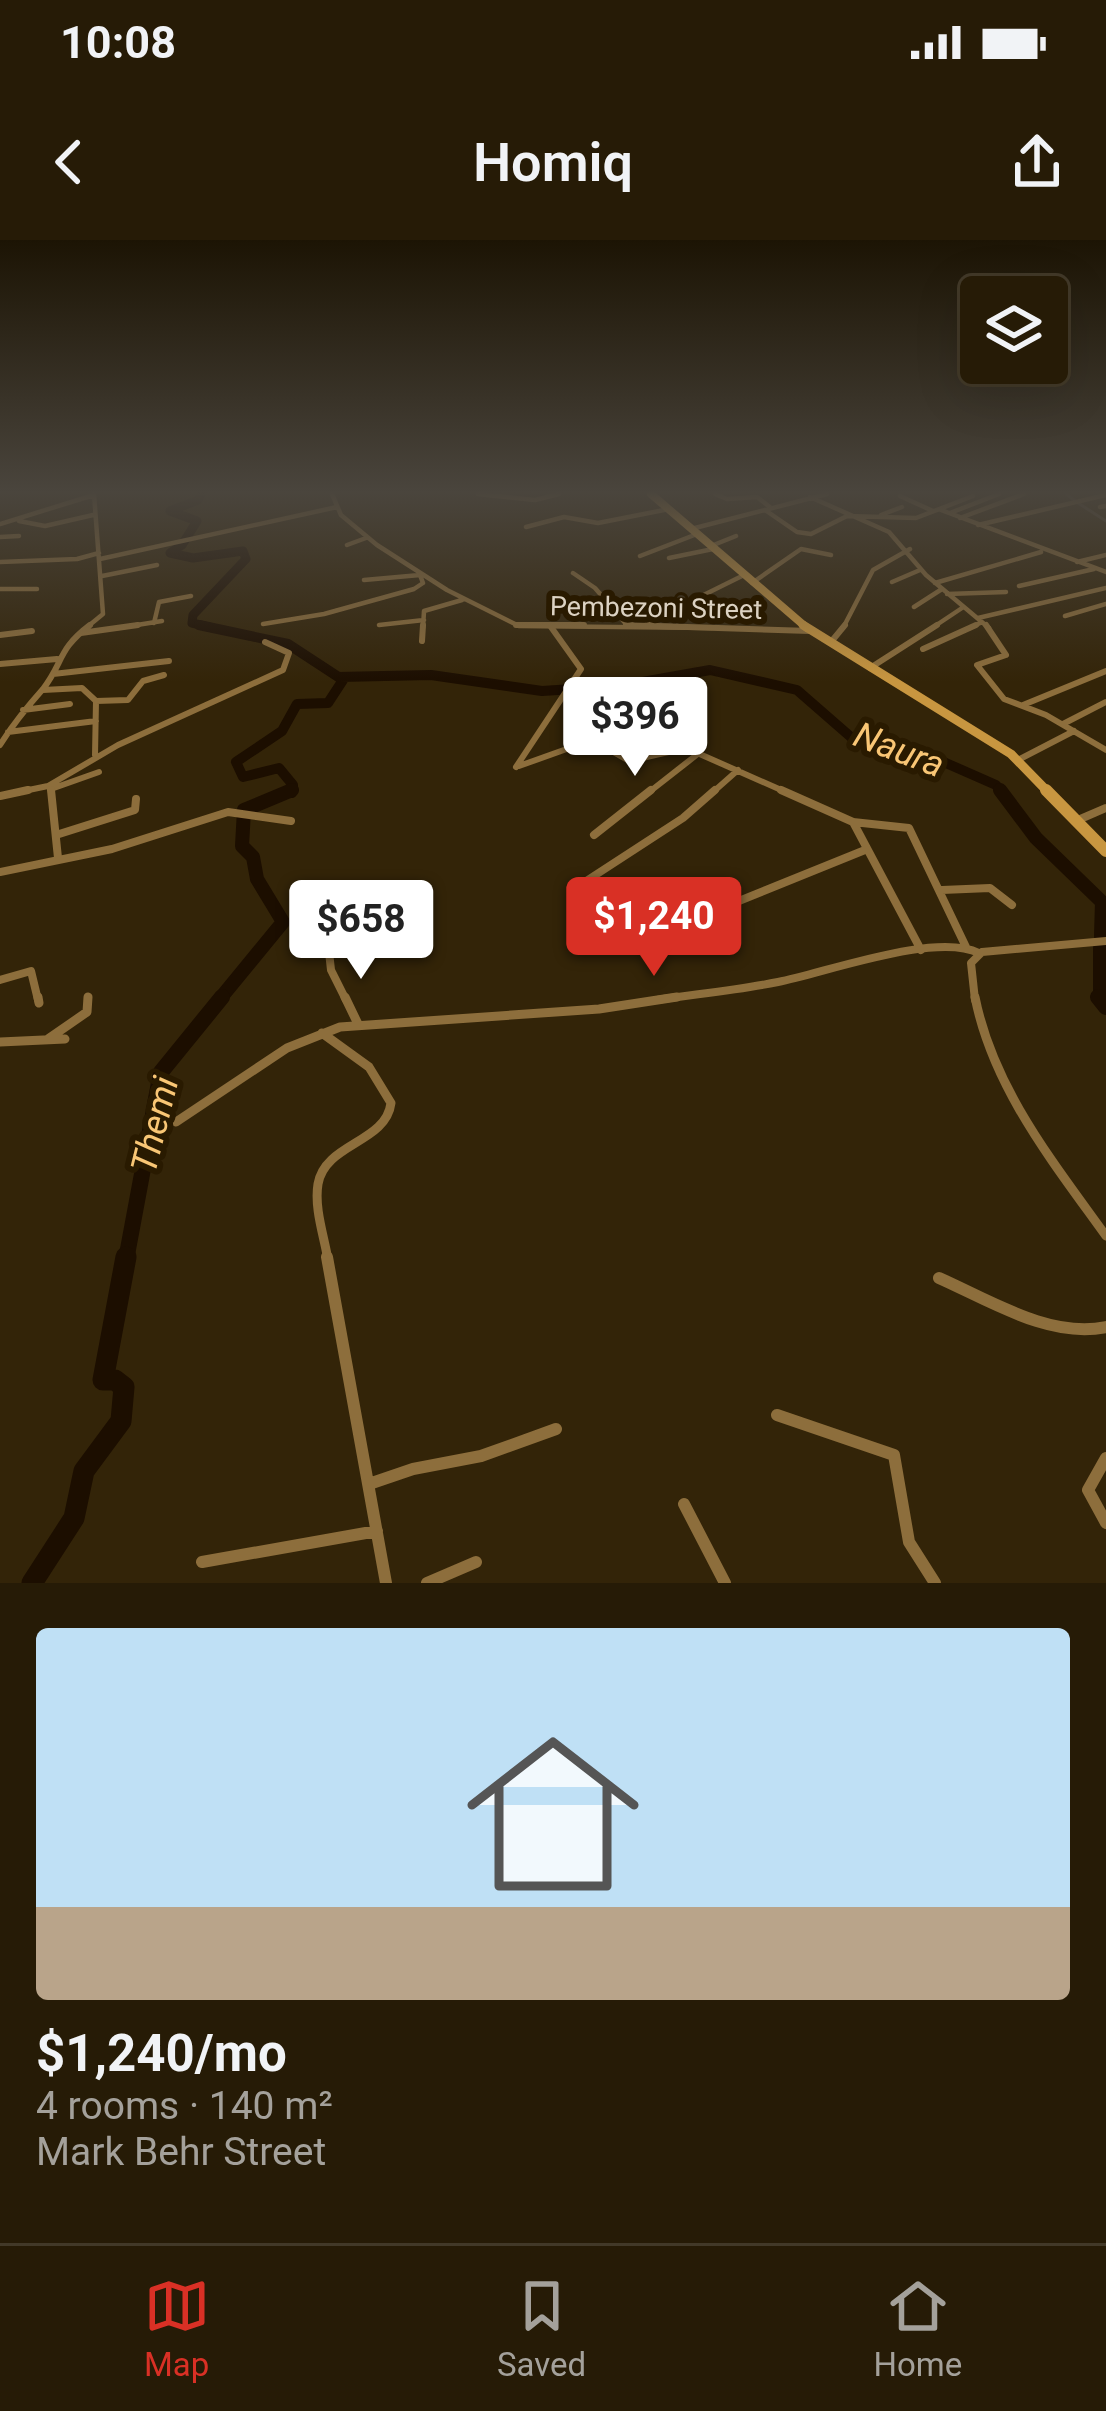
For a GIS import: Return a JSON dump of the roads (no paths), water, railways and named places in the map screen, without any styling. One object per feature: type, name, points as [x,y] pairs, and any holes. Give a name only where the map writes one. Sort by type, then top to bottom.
[{"type":"street","points":[[0,562],[62,557]]},
{"type":"street","points":[[0,745],[53,674],[66,643],[103,614],[100,557]]},
{"type":"street","name":"Pembezoni Street","points":[[395,557],[508,623],[812,632]]},
{"type":"street","points":[[670,558],[675,557]]},
{"type":"street","points":[[720,557],[812,632],[1018,760],[1106,851]]},
{"type":"street","points":[[643,625],[787,557]]},
{"type":"street","points":[[830,643],[848,620],[860,582],[897,557]]},
{"type":"street","points":[[913,557],[920,570],[980,620],[1006,651],[978,667],[1000,697],[1063,724],[1106,750]]},
{"type":"street","points":[[934,583],[1031,557]]},
{"type":"street","points":[[1060,557],[1106,572]]},
{"type":"street","points":[[1076,562],[1099,557]]},
{"type":"street","points":[[102,576],[157,565]]},
{"type":"street","points":[[1019,586],[1078,576],[1095,568]]},
{"type":"street","points":[[892,582],[920,570]]},
{"type":"street","points":[[573,573],[585,578],[626,625]]},
{"type":"street","points":[[263,624],[324,614],[423,584],[420,574],[364,580]]},
{"type":"street","points":[[923,649],[980,620],[1106,588]]},
{"type":"street","points":[[0,589],[37,589]]},
{"type":"street","points":[[914,607],[944,591],[1006,592]]},
{"type":"street","points":[[79,633],[158,622],[159,602],[191,596]]},
{"type":"street","points":[[422,641],[426,609],[464,600]]},
{"type":"street","points":[[1065,616],[1106,604]]},
{"type":"street","points":[[869,668],[962,608]]},
{"type":"street","points":[[379,625],[424,620]]},
{"type":"street","points":[[551,627],[581,669],[516,767],[591,740]]},
{"type":"street","points":[[0,635],[32,631]]},
{"type":"street","points":[[58,858],[54,777],[283,670],[289,653],[265,642]]},
{"type":"street","points":[[0,664],[57,659]]},
{"type":"street","points":[[53,674],[169,661]]},
{"type":"street","points":[[1022,706],[1106,671]]},
{"type":"street","points":[[41,690],[82,688],[96,701],[128,700],[142,681],[164,676]]},
{"type":"street","points":[[95,755],[96,701]]},
{"type":"street","points":[[1063,724],[1106,702]]},
{"type":"street","points":[[22,710],[70,704]]},
{"type":"street","points":[[4,734],[96,721]]},
{"type":"street","points":[[1018,760],[1075,730]]},
{"type":"street","points":[[582,734],[632,764],[676,747],[854,821],[909,828],[966,947]]},
{"type":"street","points":[[594,835],[698,753]]},
{"type":"street","points":[[578,887],[683,818],[737,770]]},
{"type":"street","points":[[0,796],[99,772]]},
{"type":"street","points":[[56,836],[135,810],[136,799]]},
{"type":"street","points":[[1076,820],[1106,808]]},
{"type":"street","points":[[0,872],[112,850],[228,812],[291,821]]},
{"type":"street","points":[[854,821],[920,950]]},
{"type":"street","points":[[724,908],[865,850]]},
{"type":"street","points":[[942,890],[990,888],[1012,905]]},
{"type":"street","points":[[176,1122],[287,1048],[321,1032],[358,1024],[437,1024],[599,1009],[774,983],[920,950],[966,947],[980,953],[1106,941]]},
{"type":"street","points":[[328,943],[331,970],[358,1024]]},
{"type":"street","points":[[980,953],[970,963],[973,988],[1000,1078],[1106,1237]]},
{"type":"street","points":[[0,980],[31,971],[39,1003]]},
{"type":"street","points":[[47,1039],[87,1012],[88,997]]},
{"type":"street","points":[[321,1032],[367,1064],[393,1109],[387,1121],[327,1163],[319,1178],[317,1199],[386,1583]]},
{"type":"street","points":[[0,1042],[65,1039]]},
{"type":"street","points":[[939,1278],[1043,1321],[1087,1331],[1106,1327]]},
{"type":"street","points":[[777,1415],[894,1455],[906,1534],[935,1583]]},
{"type":"street","points":[[369,1484],[413,1468],[481,1456],[556,1429]]},
{"type":"street","points":[[1106,1458],[1088,1490],[1106,1523]]},
{"type":"street","points":[[683,1504],[725,1583]]},
{"type":"street","points":[[202,1562],[376,1531]]},
{"type":"street","points":[[427,1583],[476,1562]]},
{"type":"waterway","name":"Themi","points":[[187,557],[202,557]]},
{"type":"waterway","name":"Themi","points":[[213,628],[192,623],[193,615],[245,557]]},
{"type":"waterway","name":"Themi","points":[[199,625],[213,628]]},
{"type":"waterway","name":"Themi","points":[[213,628],[288,644],[338,677]]},
{"type":"waterway","name":"Naura","points":[[338,677],[431,675],[542,691],[620,686],[710,670],[797,690],[852,738],[939,760],[996,785],[1002,793]]},
{"type":"waterway","name":"Themi","points":[[292,793],[293,785],[279,768],[243,777],[236,762],[282,731],[297,704],[328,703],[343,680],[338,677]]},
{"type":"waterway","name":"Themi","points":[[219,1000],[283,922],[257,879],[253,857],[242,846],[244,810],[292,790]]},
{"type":"waterway","name":"Naura","points":[[1000,790],[1036,838],[1102,902],[1101,936]]},
{"type":"waterway","name":"Naura","points":[[1100,947],[1100,1000]]},
{"type":"waterway","name":"Themi","points":[[126,1260],[161,1072],[222,997]]},
{"type":"waterway","name":"Naura","points":[[1100,1000],[1106,1007]]},
{"type":"waterway","name":"Themi","points":[[32,1583],[74,1518],[84,1471],[121,1421],[124,1387],[115,1380],[103,1380],[126,1257]]}]
